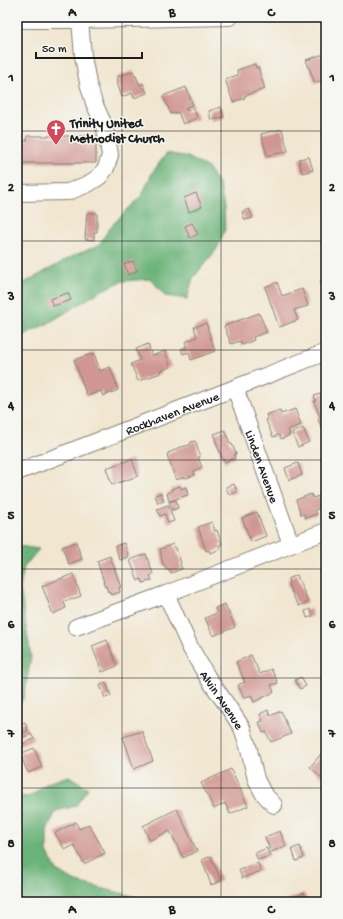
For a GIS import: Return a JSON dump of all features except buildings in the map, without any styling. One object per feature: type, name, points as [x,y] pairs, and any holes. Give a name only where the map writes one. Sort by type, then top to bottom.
[{"type":"street","points":[[17,20],[230,17]]},
{"type":"street","points":[[17,193],[68,192],[88,184],[99,177],[106,168],[110,155],[108,143],[104,125],[94,103],[88,83],[83,56],[80,20]]},
{"type":"street","name":"Rockhaven Avenue","points":[[17,472],[326,352]]},
{"type":"street","name":"Linden Avenue","points":[[235,388],[291,544]]},
{"type":"street","points":[[76,627],[166,594],[326,531]]},
{"type":"street","name":"Alvin Avenue","points":[[166,594],[190,647],[208,678],[242,728],[256,779],[263,793],[274,805]]},
{"type":"green space","points":[[167,153],[188,157],[208,168],[220,187],[224,208],[225,230],[217,249],[193,278],[187,299],[165,296],[151,279],[123,281],[102,290],[47,324],[17,338],[17,287],[73,256],[99,245],[111,226],[142,195],[152,173]]},
{"type":"green space","points":[[18,546],[39,549],[24,567],[20,589],[31,657],[24,697],[17,709]]},
{"type":"green space","points":[[69,776],[88,788],[76,806],[56,811],[47,830],[47,852],[57,871],[76,882],[157,902],[17,902],[17,796],[29,797],[47,783]]},
{"type":"place","name":"Trinity United Methodist Church","points":[[56,146]]}]
